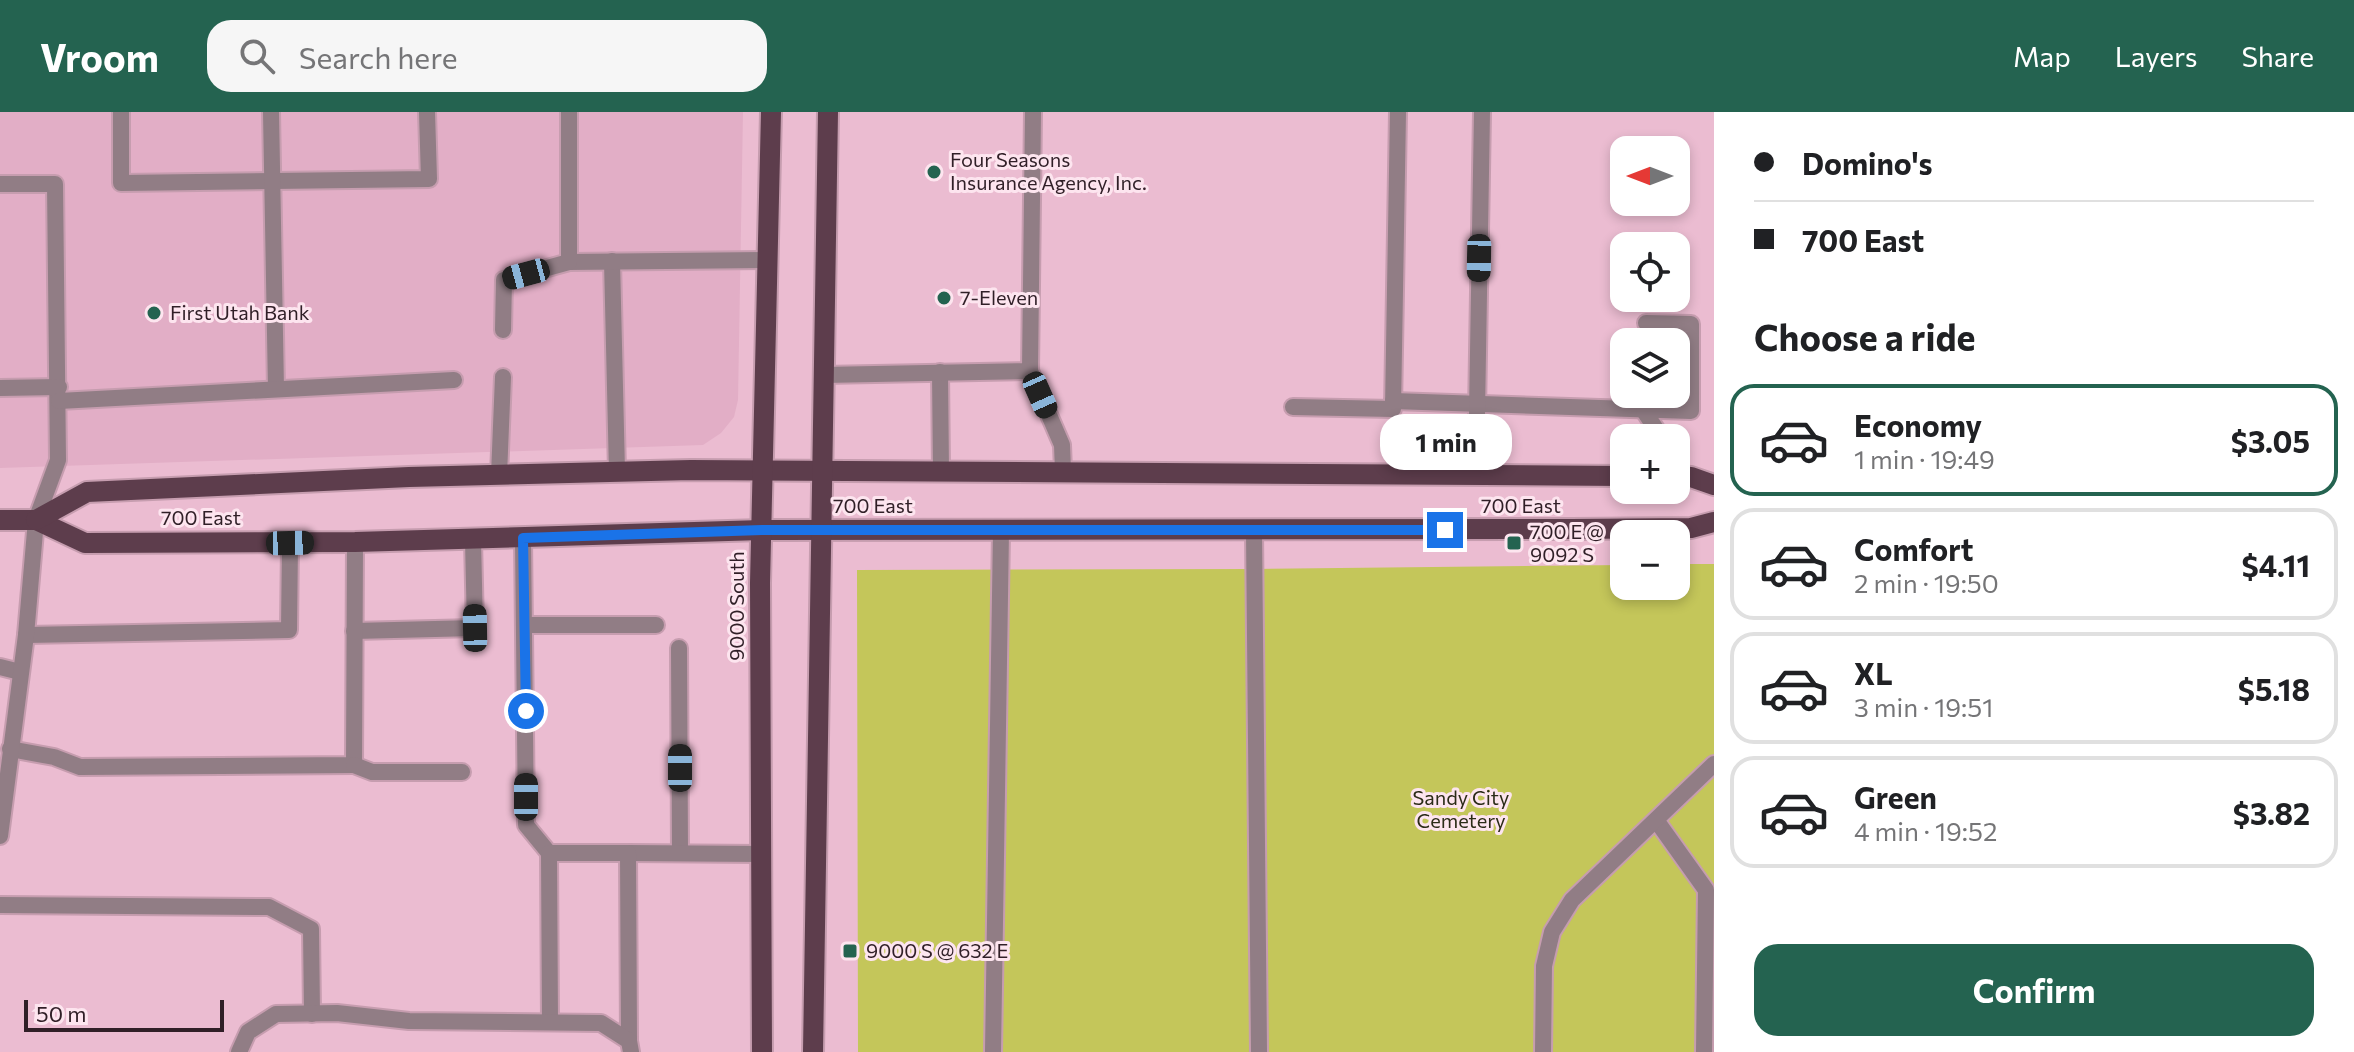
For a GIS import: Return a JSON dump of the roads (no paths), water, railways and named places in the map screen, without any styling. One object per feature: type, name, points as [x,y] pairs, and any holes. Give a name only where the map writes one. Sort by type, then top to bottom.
[{"type":"main road","name":"9000 South","points":[[762,1052],[762,530],[771,112]]},
{"type":"main road","points":[[813,1052],[828,112]]},
{"type":"main road","name":"700 East","points":[[36,520],[87,492],[499,475],[1063,471],[1610,476]]},
{"type":"main road","points":[[1690,478],[1714,485]]},
{"type":"main road","name":"700 East","points":[[0,520],[36,520],[85,543],[473,540],[762,530],[1691,528],[1714,522]]},
{"type":"street","points":[[121,112],[121,183],[429,179],[427,112]]},
{"type":"street","points":[[271,112],[276,389]]},
{"type":"street","points":[[569,112],[569,262]]},
{"type":"street","points":[[1033,112],[1030,371],[1062,445],[1063,471]]},
{"type":"street","points":[[1293,407],[1393,409],[1398,112]]},
{"type":"street","points":[[1476,473],[1482,112]]},
{"type":"street","points":[[0,184],[55,184],[59,394],[58,460],[36,520],[26,635],[0,836]]},
{"type":"street","points":[[503,330],[504,280],[569,262],[767,260]]},
{"type":"street","points":[[612,261],[617,472]]},
{"type":"street","points":[[1393,401],[1691,411],[1691,324],[1646,323]]},
{"type":"street","points":[[823,375],[1030,371]]},
{"type":"street","points":[[940,372],[941,472]]},
{"type":"street","points":[[499,475],[503,377]]},
{"type":"street","points":[[0,388],[59,394],[276,389],[454,380]]},
{"type":"street","points":[[1644,411],[1653,424]]},
{"type":"street","points":[[993,1052],[1001,531]]},
{"type":"street","points":[[1254,531],[1259,1052]]},
{"type":"street","points":[[523,538],[526,825],[549,853],[550,1022]]},
{"type":"street","points":[[354,631],[475,628],[473,540]]},
{"type":"street","points":[[354,765],[355,542]]},
{"type":"street","points":[[26,635],[289,630],[290,543]]},
{"type":"street","points":[[525,625],[656,625]]},
{"type":"street","points":[[679,648],[680,853]]},
{"type":"street","points":[[0,667],[20,672]]},
{"type":"street","points":[[10,749],[54,757],[80,767],[354,765],[372,772],[462,772]]},
{"type":"street","points":[[1543,1052],[1544,966],[1552,932],[1572,900],[1714,764]]},
{"type":"street","points":[[1656,820],[1706,890],[1704,1052]]},
{"type":"street","points":[[549,853],[761,854]]},
{"type":"street","points":[[628,853],[630,1046]]},
{"type":"street","points":[[0,905],[269,907],[311,929],[312,1014]]},
{"type":"street","points":[[239,1052],[248,1032],[276,1014],[337,1013],[409,1021],[601,1023],[630,1046]]},
{"type":"place","name":"Four Seasons Insurance Agency, Inc.","points":[[934,172]]},
{"type":"place","name":"7-Eleven","points":[[944,298]]},
{"type":"place","name":"First Utah Bank","points":[[154,313]]},
{"type":"place","name":"700 E @ 9092 S","points":[[1514,543]]},
{"type":"place","name":"9000 S @ 632 E","points":[[850,951]]},
{"type":"park label","name":"Sandy City Cemetery","points":[[1461,810]]}]
